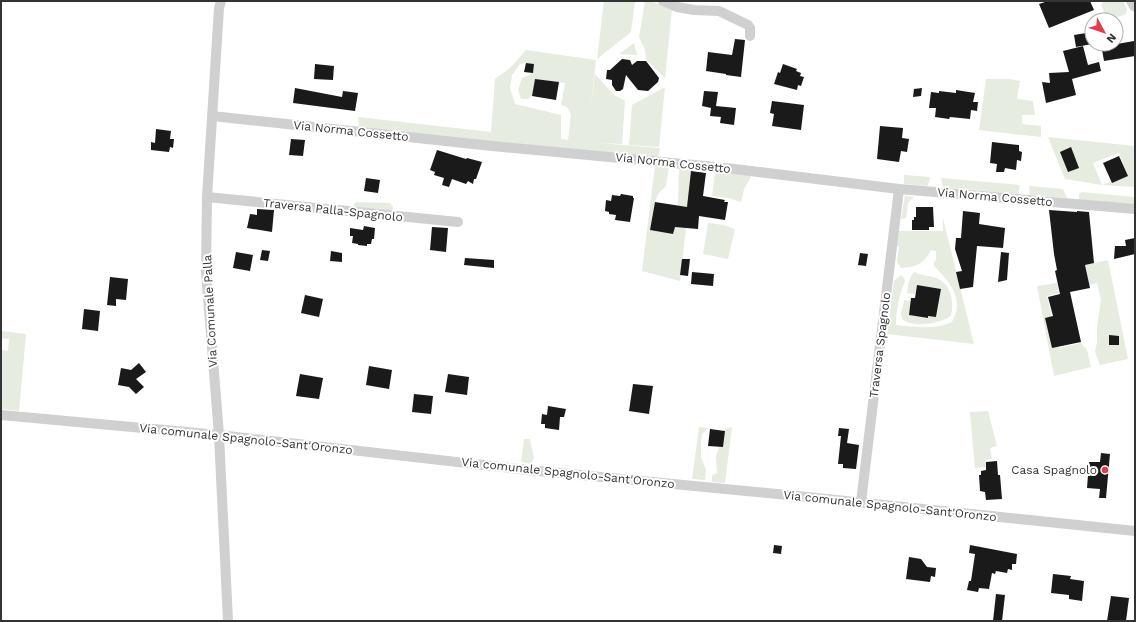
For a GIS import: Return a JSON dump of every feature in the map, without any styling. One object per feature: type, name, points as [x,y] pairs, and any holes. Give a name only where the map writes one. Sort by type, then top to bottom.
[{"type":"street","name":"Via Comunale Palla","points":[[221,1],[219,8],[207,197],[206,272],[219,435],[228,621]]},
{"type":"street","points":[[663,1],[677,7],[694,10],[719,11],[748,24],[750,28],[750,36]]},
{"type":"street","points":[[1133,1],[1135,5]]},
{"type":"street","name":"Via Norma Cossetto","points":[[212,116],[726,168],[899,188],[1135,209]]},
{"type":"street","name":"Traversa Spagnolo","points":[[861,502],[899,188]]},
{"type":"street","name":"Traversa Palla-Spagnolo","points":[[207,197],[458,222]]},
{"type":"street","name":"Via comunale Spagnolo-Sant'Oronzo","points":[[1,415],[219,435],[511,468],[861,502],[1135,531]]},
{"type":"shaded area","points":[[604,1],[635,1],[631,32],[597,59]]},
{"type":"shaded area","points":[[645,1],[651,1],[672,9],[665,78],[646,60],[645,50],[639,37]]},
{"type":"shaded area","points":[[1104,1],[1123,1],[1127,10],[1126,14],[1124,15],[1124,12],[1104,12],[1101,5]]},
{"type":"shaded area","points":[[634,43],[637,55],[619,54]]},
{"type":"shaded area","points":[[526,50],[596,60],[590,115],[595,74],[613,94],[625,101],[622,144],[599,143],[660,148],[658,159],[359,129],[358,117],[491,132],[495,79],[510,68]],"holes":[[[520,64],[534,64],[533,73],[522,78],[518,90],[521,99],[528,99],[532,96],[535,79],[565,83],[561,105],[567,107],[571,114],[568,140],[561,139],[561,115],[515,104],[510,88],[512,75]]]},
{"type":"shaded area","points":[[986,79],[1009,79],[1020,81],[1017,99],[1033,101],[1035,115],[1022,115],[1022,124],[1041,126],[1041,137],[979,130]]},
{"type":"shaded area","points":[[665,87],[659,147],[629,145],[632,105]]},
{"type":"shaded area","points":[[1048,137],[1135,146],[1135,187],[1102,185],[1065,179]],"holes":[[[1119,153],[1127,175],[1102,185],[1093,163]]]},
{"type":"shaded area","points":[[655,166],[669,167],[666,186],[658,194],[655,202],[650,230],[673,234],[678,206],[679,167],[693,168],[680,281],[642,271]]},
{"type":"shaded area","points":[[715,171],[752,175],[744,189],[741,202],[728,198],[712,196]]},
{"type":"shaded area","points":[[904,175],[930,177],[927,186],[904,184]]},
{"type":"shaded area","points":[[941,178],[1020,185],[1018,194],[943,187]]},
{"type":"shaded area","points":[[1029,186],[1063,189],[1067,198],[1030,195]]},
{"type":"shaded area","points":[[1082,192],[1135,197],[1135,205],[1079,200],[1079,194]]},
{"type":"shaded area","points":[[905,196],[914,197],[908,203],[906,218],[901,219]]},
{"type":"shaded area","points":[[356,202],[390,203],[393,207],[393,211],[354,209]]},
{"type":"shaded area","points":[[943,218],[974,344],[887,334],[894,281],[901,275],[905,281],[898,303],[896,325],[932,327],[945,325],[952,322],[956,314],[957,306],[954,291],[934,266],[936,251],[931,250],[922,262],[915,266],[901,268],[897,262],[899,231],[943,231]]},
{"type":"shaded area","points":[[708,223],[724,225],[735,229],[728,259],[703,254]]},
{"type":"shaded area","points":[[1108,260],[1128,359],[1100,365],[1095,352],[1101,300],[1097,283],[1089,285],[1085,265]]},
{"type":"shaded area","points":[[914,272],[939,279],[944,283],[952,298],[951,316],[940,321],[926,324],[907,322],[902,319],[901,313],[904,300],[911,301],[909,315],[927,318],[928,316],[937,317],[941,289],[917,285],[915,294],[907,293],[908,284]]},
{"type":"shaded area","points":[[1057,283],[1059,293],[1047,296],[1059,348],[1081,343],[1087,350],[1091,367],[1054,376],[1037,286]]},
{"type":"shaded area","points":[[1,331],[26,334],[19,411],[1,409],[1,350],[8,351],[9,339],[1,338]]},
{"type":"shaded area","points":[[988,411],[997,446],[990,448],[992,459],[986,460],[987,467],[975,468],[970,412]]},
{"type":"shaded area","points":[[699,427],[708,428],[702,434],[701,441],[701,457],[706,470],[705,480],[692,479]]},
{"type":"shaded area","points":[[732,427],[725,483],[712,482],[712,475],[717,473],[716,457],[719,447],[723,447],[725,429]]},
{"type":"shaded area","points":[[524,439],[530,439],[534,458],[531,464],[521,462]]},
{"type":"building","points":[[1048,1],[1090,1],[1094,10],[1084,12],[1084,14],[1049,28],[1039,4]]},
{"type":"building","points":[[1084,33],[1084,46],[1076,47],[1074,35]]},
{"type":"building","points":[[735,39],[745,40],[741,77],[706,71],[708,52],[732,55]]},
{"type":"building","points":[[1134,41],[1135,56],[1104,61],[1102,52],[1124,52],[1124,43]]},
{"type":"building","points":[[1083,46],[1088,65],[1099,62],[1101,71],[1072,79],[1076,95],[1046,103],[1042,82],[1050,83],[1049,73],[1069,72],[1063,51]]},
{"type":"building","points":[[622,59],[630,60],[632,65],[637,61],[646,61],[659,78],[658,82],[648,91],[638,90],[626,75],[623,89],[616,91],[612,85],[612,80],[606,79],[607,70],[610,70]]},
{"type":"building","points":[[526,63],[534,64],[533,73],[524,72]]},
{"type":"building","points":[[315,64],[334,66],[333,80],[314,79]]},
{"type":"building","points":[[783,64],[797,69],[796,71],[801,73],[800,76],[804,77],[801,86],[798,85],[797,90],[774,84],[778,72],[780,73]]},
{"type":"building","points":[[535,79],[559,82],[556,100],[532,96]]},
{"type":"building","points":[[295,88],[342,97],[343,91],[358,93],[355,111],[293,103]]},
{"type":"building","points":[[922,88],[921,96],[913,97],[914,89]]},
{"type":"building","points":[[956,90],[975,93],[973,102],[978,102],[977,111],[971,110],[970,119],[935,117],[936,108],[929,108],[931,92],[939,93],[939,91],[956,93]]},
{"type":"building","points":[[704,91],[718,92],[716,106],[736,108],[734,125],[720,123],[721,117],[710,116],[711,108],[702,106]]},
{"type":"building","points":[[772,101],[804,105],[801,130],[772,126],[774,114],[770,113]]},
{"type":"building","points":[[880,126],[903,128],[902,138],[909,139],[907,152],[901,151],[899,162],[877,159]]},
{"type":"building","points":[[156,129],[171,131],[170,139],[174,139],[173,148],[170,147],[169,152],[151,150],[151,142],[155,143]]},
{"type":"building","points":[[291,139],[305,140],[303,156],[289,155]]},
{"type":"building","points":[[992,142],[1019,145],[1019,151],[1022,152],[1021,161],[1017,160],[1016,170],[1005,168],[1004,172],[996,172],[997,164],[990,163]]},
{"type":"building","points":[[1071,147],[1079,168],[1068,172],[1060,152]]},
{"type":"building","points":[[437,150],[466,159],[482,162],[473,184],[468,181],[466,184],[452,179],[449,187],[442,185],[444,178],[434,175],[435,172],[430,170]]},
{"type":"building","points":[[1119,156],[1128,176],[1112,183],[1103,163]]},
{"type":"building","points":[[691,171],[706,173],[703,196],[725,200],[724,202],[728,202],[725,220],[699,216],[698,229],[675,227],[673,234],[650,230],[655,202],[687,207]]},
{"type":"building","points":[[366,178],[380,180],[378,193],[364,191]]},
{"type":"building","points":[[621,194],[633,196],[634,198],[630,222],[615,220],[616,215],[609,214],[609,212],[605,211],[606,200],[611,201],[612,195],[620,196]]},
{"type":"building","points":[[916,207],[933,207],[934,227],[929,227],[929,230],[912,230],[912,220],[916,217]]},
{"type":"building","points":[[257,209],[274,210],[272,232],[247,228],[250,214],[257,215]]},
{"type":"building","points":[[1049,210],[1089,212],[1094,263],[1085,265],[1090,288],[1070,292],[1081,342],[1052,348],[1045,318],[1053,316],[1048,297],[1060,294],[1055,271],[1057,270]]},
{"type":"building","points":[[963,211],[980,213],[979,224],[1005,228],[1003,248],[977,246],[973,287],[960,289],[956,272],[962,271],[955,249],[956,238],[961,238]]},
{"type":"building","points":[[364,226],[375,228],[374,239],[372,239],[371,244],[367,244],[367,246],[352,243],[353,236],[350,236],[350,228],[363,230]]},
{"type":"building","points":[[432,227],[448,228],[446,252],[430,250]]},
{"type":"building","points":[[1135,238],[1135,254],[1114,259],[1115,246],[1126,246],[1125,240]]},
{"type":"building","points":[[262,250],[270,251],[268,261],[260,260]]},
{"type":"building","points":[[331,251],[342,253],[342,262],[330,261]]},
{"type":"building","points":[[236,252],[253,255],[250,271],[233,268]]},
{"type":"building","points":[[1001,252],[1009,253],[1007,280],[998,282]]},
{"type":"building","points":[[860,253],[868,254],[866,266],[858,265]]},
{"type":"building","points":[[465,258],[494,260],[494,268],[464,265]]},
{"type":"building","points":[[682,259],[690,259],[688,276],[680,275]]},
{"type":"building","points":[[692,272],[714,274],[713,286],[691,284]]},
{"type":"building","points":[[110,277],[128,279],[126,300],[116,299],[116,306],[107,305]]},
{"type":"building","points":[[917,285],[941,289],[936,317],[928,316],[928,318],[909,315],[911,298],[915,298]]},
{"type":"building","points":[[305,295],[323,299],[319,317],[301,313]]},
{"type":"building","points":[[84,309],[100,311],[98,331],[82,329]]},
{"type":"building","points":[[1109,335],[1119,336],[1119,345],[1109,345]]},
{"type":"building","points":[[139,363],[146,372],[136,379],[144,387],[136,394],[129,387],[118,385],[121,368],[131,370]]},
{"type":"building","points":[[369,366],[392,370],[389,389],[366,385]]},
{"type":"building","points":[[300,374],[323,378],[319,399],[296,396]]},
{"type":"building","points":[[448,374],[469,377],[467,395],[445,392]]},
{"type":"building","points":[[633,384],[653,386],[649,414],[629,411]]},
{"type":"building","points":[[414,394],[433,396],[431,414],[412,412]]},
{"type":"building","points":[[548,406],[566,409],[564,417],[560,417],[559,430],[545,428],[545,424],[541,424],[542,414],[547,415]]},
{"type":"building","points":[[839,428],[849,429],[847,443],[859,445],[856,469],[843,468],[843,464],[838,464],[841,436],[838,436]]},
{"type":"building","points":[[710,429],[725,431],[723,447],[708,446]]},
{"type":"building","points":[[1101,453],[1110,454],[1106,498],[1099,498],[1100,489],[1087,488],[1089,462],[1100,462]]},
{"type":"building","points":[[997,461],[1002,499],[986,500],[985,492],[980,491],[979,475],[981,475],[981,471],[986,470],[986,462]]},
{"type":"building","points":[[774,545],[782,546],[781,554],[773,553]]},
{"type":"building","points":[[970,545],[1017,554],[1016,564],[1012,564],[1012,570],[1008,569],[1007,573],[996,571],[995,574],[992,573],[989,589],[979,588],[978,592],[967,590],[969,581],[971,581],[975,554],[969,553]]},
{"type":"building","points":[[909,557],[921,559],[927,567],[936,568],[935,577],[931,576],[930,582],[906,579]]},
{"type":"building","points":[[1053,574],[1071,576],[1070,579],[1084,581],[1082,601],[1069,599],[1069,595],[1051,593]]},
{"type":"building","points":[[996,594],[1005,595],[1002,621],[993,621]]},
{"type":"building","points":[[1111,596],[1129,598],[1126,621],[1107,621]]},
{"type":"place","name":"Casa Spagnolo","points":[[1105,470]]}]
